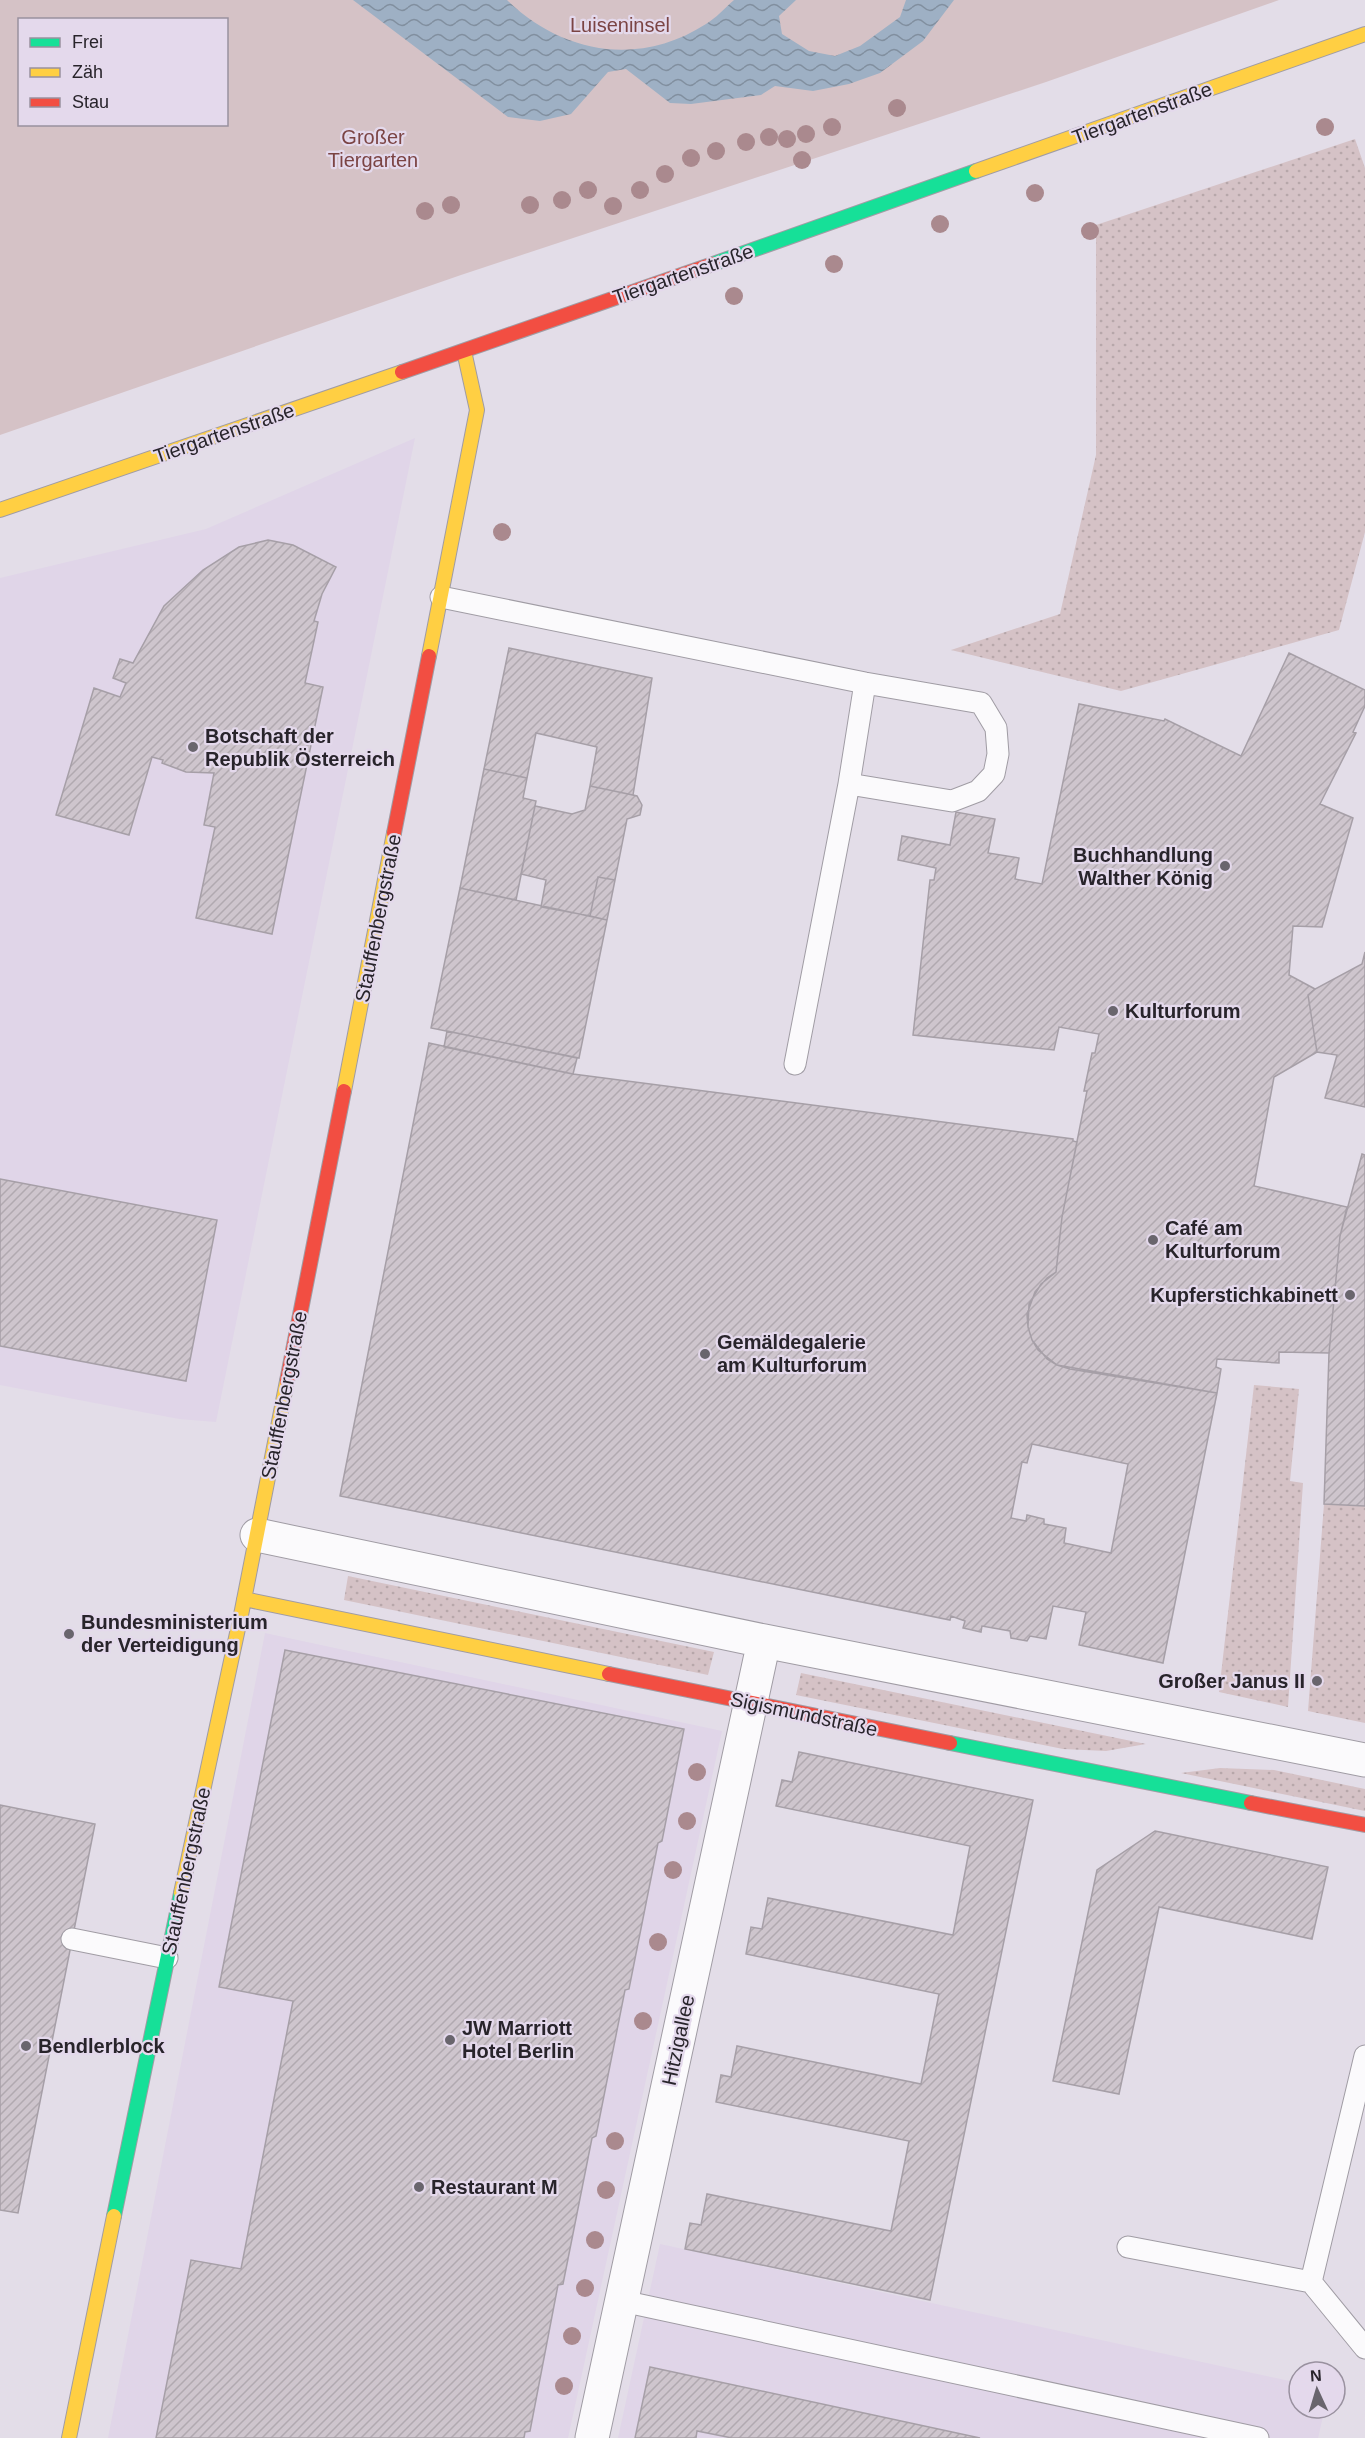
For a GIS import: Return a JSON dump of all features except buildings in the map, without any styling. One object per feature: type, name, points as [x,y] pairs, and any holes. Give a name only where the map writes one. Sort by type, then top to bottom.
[{"type":"street","name":"Tiergartenstraße","points":[[0,510],[464,351],[1365,34]]},
{"type":"street","name":"Stauffenbergstraße","points":[[69,2438],[167,1958],[257,1535],[477,410],[464,351]]},
{"type":"street","points":[[257,1535],[764,1641],[1365,1760]]},
{"type":"street","name":"Sigismundstraße","points":[[244,1599],[1365,1825]]},
{"type":"street","name":"Hitzigallee","points":[[592,2438],[764,1641]]},
{"type":"lane","points":[[441,597],[865,683],[981,703],[996,728],[998,754],[994,774],[978,791],[952,801],[849,784]]},
{"type":"lane","points":[[795,1064],[849,784],[865,683]]},
{"type":"lane","points":[[72,1940],[167,1958]]},
{"type":"lane","points":[[1311,2282],[1365,2056]]},
{"type":"lane","points":[[1128,2247],[1311,2282],[1365,2348]]},
{"type":"lane","points":[[622,2301],[1258,2438]]},
{"type":"shaded area","points":[[415,438],[216,1422],[179,1419],[0,1385],[0,578],[206,529]]},
{"type":"shaded area","name":"JW Marriott Hotel Berlin","points":[[265,1633],[722,1731],[568,2438],[108,2438]]},
{"type":"shaded area","points":[[660,2244],[1287,2380],[1287,2420],[1322,2420],[1318,2438],[618,2438]]},
{"type":"green space","name":"Großer Tiergarten","points":[[0,0],[1279,0],[1046,82],[461,275],[0,435]]},
{"type":"green space","points":[[1355,139],[1365,168],[1365,532],[1339,630],[1121,691],[951,650],[1060,614],[1096,455],[1096,225]]},
{"type":"green space","points":[[1254,1385],[1299,1389],[1290,1481],[1303,1483],[1288,1707],[1219,1692]]},
{"type":"green space","points":[[1324,1504],[1365,1506],[1365,1723],[1308,1711]]},
{"type":"green space","points":[[348,1576],[714,1652],[708,1675],[344,1600]]},
{"type":"green space","points":[[801,1673],[1146,1744],[1106,1751],[1063,1749],[796,1695]]},
{"type":"green space","points":[[1220,1768],[1274,1770],[1365,1789],[1365,1811],[1181,1773]]},
{"type":"water","points":[[353,0],[507,0],[552,33],[577,43],[628,50],[655,46],[681,38],[710,22],[734,0],[796,0],[779,16],[782,34],[809,51],[835,56],[860,46],[900,17],[906,0],[954,0],[923,41],[880,73],[849,84],[813,91],[775,86],[761,95],[691,104],[670,103],[626,69],[608,72],[571,114],[540,121],[508,117]]},
{"type":"traffic: fast","points":[[713,264],[976,171]]},
{"type":"traffic: fast","points":[[950,1743],[1251,1803]]},
{"type":"traffic: fast","points":[[114,2216],[181,1893]]},
{"type":"traffic: slow","points":[[976,171],[1365,34]]},
{"type":"traffic: slow","points":[[429,656],[477,410],[464,351]]},
{"type":"traffic: slow","points":[[0,510],[402,372]]},
{"type":"traffic: slow","points":[[344,1091],[394,833]]},
{"type":"traffic: slow","points":[[181,1893],[242,1610],[287,1381]]},
{"type":"traffic: slow","points":[[244,1599],[609,1674]]},
{"type":"traffic: slow","points":[[69,2438],[114,2216]]},
{"type":"traffic: jam","points":[[402,372],[713,264]]},
{"type":"traffic: jam","points":[[394,833],[429,656]]},
{"type":"traffic: jam","points":[[287,1381],[344,1091]]},
{"type":"traffic: jam","points":[[609,1674],[950,1743]]},
{"type":"traffic: jam","points":[[1251,1803],[1365,1825]]},
{"type":"place","name":"Botschaft der Republik Österreich","points":[[193,747]]},
{"type":"place","name":"Buchhandlung Walther König","points":[[1225,866]]},
{"type":"place","name":"Kulturforum","points":[[1113,1011]]},
{"type":"place","name":"Café am Kulturforum","points":[[1153,1240]]},
{"type":"place","name":"Kupferstichkabinett","points":[[1350,1295]]},
{"type":"place","name":"Gemäldegalerie am Kulturforum","points":[[705,1354]]},
{"type":"place","name":"Bundesministerium der Verteidigung","points":[[69,1634]]},
{"type":"place","name":"Großer Janus II","points":[[1317,1681]]},
{"type":"place","name":"JW Marriott Hotel Berlin","points":[[450,2040]]},
{"type":"place","name":"Bendlerblock","points":[[26,2046]]},
{"type":"place","name":"Restaurant M","points":[[419,2187]]},
{"type":"park label","name":"Luiseninsel","points":[[620,25]]}]
